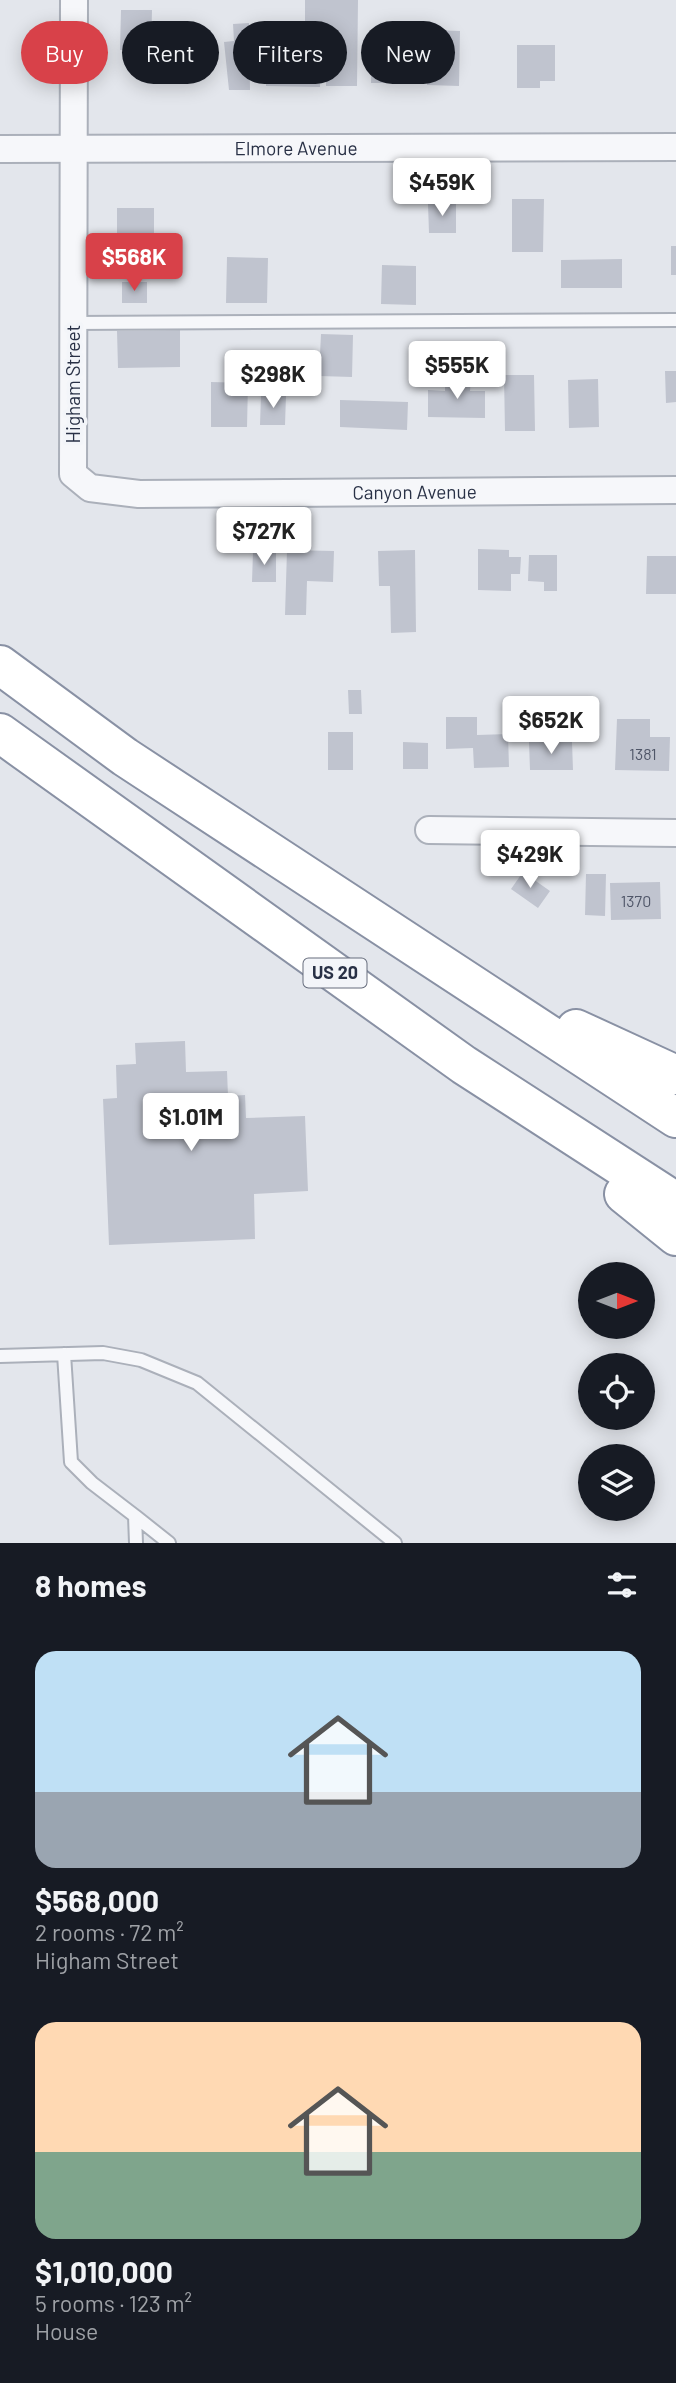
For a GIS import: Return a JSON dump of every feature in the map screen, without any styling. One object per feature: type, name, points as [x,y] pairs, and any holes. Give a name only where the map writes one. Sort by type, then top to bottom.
[{"type":"highway","points":[[0,665],[125,757],[676,1118]]},
{"type":"highway","name":"US 20","points":[[0,733],[464,1065],[676,1202]]},
{"type":"highway","points":[[432,960],[676,1075]]},
{"type":"highway","points":[[464,1065],[676,1236]]},
{"type":"street","name":"Higham Street","points":[[73,474],[74,0]]},
{"type":"street","name":"Elmore Avenue","points":[[0,149],[676,146]]},
{"type":"street","name":"Canyon Avenue","points":[[73,474],[90,488],[139,494],[676,490]]},
{"type":"street","points":[[429,830],[676,833]]},
{"type":"lane","points":[[72,323],[676,320]]},
{"type":"lane","points":[[0,1356],[103,1353],[141,1360],[197,1383],[395,1543]]},
{"type":"lane","points":[[64,1354],[71,1462],[92,1483],[169,1543]]},
{"type":"lane","points":[[135,1516],[136,1543]]},
{"type":"building","points":[[305,0],[358,0],[357,86],[326,86],[347,84],[347,21],[305,21]]},
{"type":"building","points":[[121,10],[152,10],[152,21],[122,21],[120,50]]},
{"type":"building","points":[[455,31],[460,31],[459,86],[427,85],[455,84]]},
{"type":"building","points":[[233,41],[233,84],[250,84],[250,90],[229,90],[224,42]]},
{"type":"building","points":[[517,45],[555,45],[555,81],[540,81],[540,88],[517,88]]},
{"type":"building","points":[[266,84],[320,84],[320,87]]},
{"type":"building","points":[[512,199],[544,199],[543,252],[512,252]]},
{"type":"building","points":[[428,204],[456,204],[456,233],[429,233]]},
{"type":"building","points":[[117,208],[154,208],[154,252],[117,251]]},
{"type":"building","points":[[671,246],[676,246],[676,275],[671,275]]},
{"type":"building","points":[[227,257],[268,258],[267,303],[226,303]]},
{"type":"building","points":[[622,259],[622,288],[561,288],[561,260]]},
{"type":"building","points":[[382,265],[416,266],[416,305],[381,304]]},
{"type":"building","points":[[122,282],[147,282],[147,303],[122,303]]},
{"type":"building","points":[[180,330],[180,367],[118,368],[117,331]]},
{"type":"building","points":[[321,334],[353,335],[352,377],[319,376]]},
{"type":"building","points":[[665,371],[676,371],[676,402],[666,403]]},
{"type":"building","points":[[504,375],[534,375],[535,431],[505,431]]},
{"type":"building","points":[[445,379],[471,379],[470,391],[485,391],[485,418],[428,417],[428,390],[445,391]]},
{"type":"building","points":[[598,379],[599,427],[569,428],[568,380]]},
{"type":"building","points":[[211,382],[248,383],[247,427],[211,427]]},
{"type":"building","points":[[261,395],[286,395],[285,425],[260,425]]},
{"type":"building","points":[[340,400],[408,402],[407,430],[340,427]]},
{"type":"building","points":[[478,549],[509,550],[509,557],[521,557],[520,574],[511,574],[511,591],[478,590]]},
{"type":"building","points":[[287,550],[334,551],[333,582],[307,581],[306,615],[285,615]]},
{"type":"building","points":[[415,550],[416,632],[391,633],[390,586],[379,586],[378,551]]},
{"type":"building","points":[[253,552],[276,552],[276,582],[252,582]]},
{"type":"building","points":[[529,555],[557,555],[557,591],[544,591],[544,582],[528,581]]},
{"type":"building","points":[[647,556],[676,556],[676,594],[646,594]]},
{"type":"building","points":[[348,690],[361,690],[362,714],[349,714]]},
{"type":"building","points":[[446,717],[477,717],[477,735],[508,734],[509,767],[474,768],[473,748],[446,749]]},
{"type":"building","points":[[617,719],[650,719],[650,737],[670,737],[669,771],[615,770]]},
{"type":"building","points":[[328,732],[353,732],[353,770],[328,770]]},
{"type":"building","points":[[403,742],[428,743],[428,769],[403,769]]},
{"type":"building","points":[[529,742],[572,742],[573,770],[530,770]]},
{"type":"building","points":[[523,872],[550,891],[538,908],[511,889]]},
{"type":"building","points":[[586,874],[606,874],[605,916],[585,915]]},
{"type":"building","points":[[660,882],[661,919],[611,920],[610,883]]},
{"type":"building","points":[[185,1041],[186,1072],[227,1071],[228,1096],[245,1095],[246,1118],[305,1116],[308,1191],[254,1194],[255,1239],[109,1245],[103,1099],[117,1098],[116,1065],[136,1064],[135,1043]]}]
